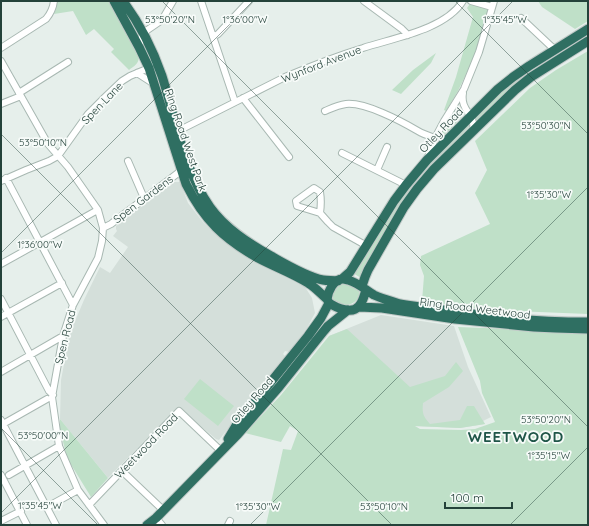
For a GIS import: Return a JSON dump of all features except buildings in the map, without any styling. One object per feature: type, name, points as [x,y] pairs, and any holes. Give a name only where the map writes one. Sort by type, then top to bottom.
[{"type":"highway","name":"Ring Road West Park","points":[[114,1],[139,47],[148,68],[186,184],[194,199],[214,226],[222,233],[258,258],[308,283],[328,301]]},
{"type":"highway","name":"Ring Road West Park","points":[[123,1],[143,33],[155,58],[183,150],[194,180],[210,207],[233,231],[262,251],[297,270],[324,280],[340,280]]},
{"type":"highway","name":"Otley Road","points":[[340,280],[350,272],[406,184],[469,113],[513,77],[588,29]]},
{"type":"highway","name":"Otley Road","points":[[364,288],[365,277],[404,207],[434,169],[472,130],[515,90],[531,77],[588,41]]},
{"type":"highway","points":[[555,50],[560,58]]},
{"type":"highway","points":[[340,280],[354,282],[364,288],[364,300],[359,308],[348,310],[340,309],[328,301],[328,292],[332,285],[340,280]]},
{"type":"highway","name":"Ring Road Weetwood","points":[[364,288],[384,300],[462,313],[562,322],[588,322]]},
{"type":"highway","name":"Otley Road","points":[[221,451],[237,424],[312,331],[321,318],[328,301]]},
{"type":"highway","name":"Ring Road Weetwood","points":[[359,308],[390,309],[455,319],[534,327],[588,329]]},
{"type":"highway","name":"Otley Road","points":[[153,523],[163,510],[238,434],[279,387],[328,326],[348,310]]},
{"type":"street","points":[[1,48],[46,18],[51,13],[54,1]]},
{"type":"street","points":[[139,47],[143,33],[162,20],[173,1]]},
{"type":"street","points":[[201,1],[235,102]]},
{"type":"street","points":[[213,38],[249,1]]},
{"type":"street","points":[[364,1],[408,35]]},
{"type":"street","name":"Wynford Avenue","points":[[178,131],[285,77],[365,47],[408,35],[443,20],[457,10],[464,1]]},
{"type":"street","points":[[427,160],[435,138],[464,89],[479,52],[493,4],[472,1]]},
{"type":"street","points":[[520,18],[555,50]]},
{"type":"street","points":[[129,28],[143,33]]},
{"type":"street","points":[[155,58],[148,68],[160,73]]},
{"type":"street","name":"Spen Road","points":[[1,61],[48,144],[68,167],[98,210],[103,228],[98,258],[73,305],[63,336],[53,395],[59,446],[78,490],[104,525]]},
{"type":"street","points":[[1,104],[20,94],[68,62]]},
{"type":"street","name":"Spen Lane","points":[[4,179],[58,156],[88,114],[122,81],[148,68]]},
{"type":"street","points":[[137,73],[154,84]]},
{"type":"street","points":[[464,89],[462,101],[473,123],[472,130]]},
{"type":"street","points":[[243,98],[289,158]]},
{"type":"street","points":[[325,111],[347,104],[365,106],[435,138]]},
{"type":"street","points":[[451,109],[458,107],[469,113]]},
{"type":"street","points":[[377,170],[387,147]]},
{"type":"street","points":[[342,153],[406,184]]},
{"type":"street","points":[[128,161],[144,198]]},
{"type":"street","name":"Spen Gardens","points":[[103,228],[111,224],[182,170]]},
{"type":"street","points":[[4,179],[40,242],[73,305]]},
{"type":"street","points":[[320,213],[321,196],[320,192],[314,188],[296,201],[297,206],[320,213],[333,226],[367,246]]},
{"type":"street","points":[[1,264],[94,212]]},
{"type":"street","points":[[1,317],[62,283]]},
{"type":"street","points":[[1,299],[49,391],[53,395]]},
{"type":"street","points":[[1,372],[63,336]]},
{"type":"street","points":[[47,399],[2,422],[56,525]]},
{"type":"street","name":"Weetwood Road","points":[[89,505],[179,411],[221,451]]},
{"type":"street","points":[[9,475],[59,446]]},
{"type":"street","points":[[122,471],[163,510]]},
{"type":"street","points":[[1,475],[27,525]]},
{"type":"street","points":[[47,507],[78,490]]},
{"type":"street","points":[[1,521],[21,511]]},
{"type":"shaded area","points":[[173,182],[180,182],[188,203],[203,222],[222,240],[247,257],[305,287],[312,298],[315,313],[307,328],[289,352],[285,351],[283,354],[285,356],[219,440],[178,407],[108,478],[60,419],[61,380],[70,333],[100,267],[110,273],[128,247],[113,236],[117,231],[116,226]]},
{"type":"shaded area","points":[[381,315],[454,326],[468,367],[491,417],[483,421],[485,424],[460,428],[413,426],[329,336]]},
{"type":"green space","points":[[57,1],[110,1],[139,56],[137,63],[129,70],[111,52],[114,49],[94,29],[86,35],[73,11],[54,14]]},
{"type":"green space","points":[[472,1],[490,1],[477,51],[458,91],[446,111],[444,110],[456,77],[473,17],[467,8]]},
{"type":"green space","points":[[538,1],[588,1],[588,21],[575,29],[542,7]]},
{"type":"green space","points":[[588,51],[588,314],[490,310],[422,301],[424,276],[420,265],[421,256],[490,224],[475,193],[487,170],[475,141],[530,88]]},
{"type":"green space","points":[[436,53],[431,63],[401,94],[392,90],[413,70]]},
{"type":"green space","points":[[554,54],[554,58],[476,124],[473,117],[500,91]]},
{"type":"green space","points":[[458,110],[464,113],[463,115],[447,133],[443,133],[442,131],[453,111]]},
{"type":"green space","points":[[470,123],[469,127],[428,171],[361,278],[353,273],[372,241],[414,179]]},
{"type":"green space","points":[[347,283],[356,287],[360,294],[356,301],[348,305],[339,305],[332,299],[333,289],[340,284]]},
{"type":"green space","points":[[458,327],[588,332],[588,525],[266,525],[283,449],[291,450],[298,431],[290,426],[281,442],[245,433],[281,395],[329,336],[347,329],[410,387],[445,376],[456,362],[463,371],[449,387],[423,403],[424,416],[430,424],[460,420],[467,406],[474,406],[485,424],[460,428],[415,426],[420,429],[475,429],[495,422],[482,393],[480,381]]},
{"type":"green space","points":[[200,379],[234,406],[218,426],[184,399]]},
{"type":"green space","points":[[60,419],[108,478],[91,497],[67,458],[60,429]]},
{"type":"district","name":"WEETWOOD","points":[[516,436]]}]
